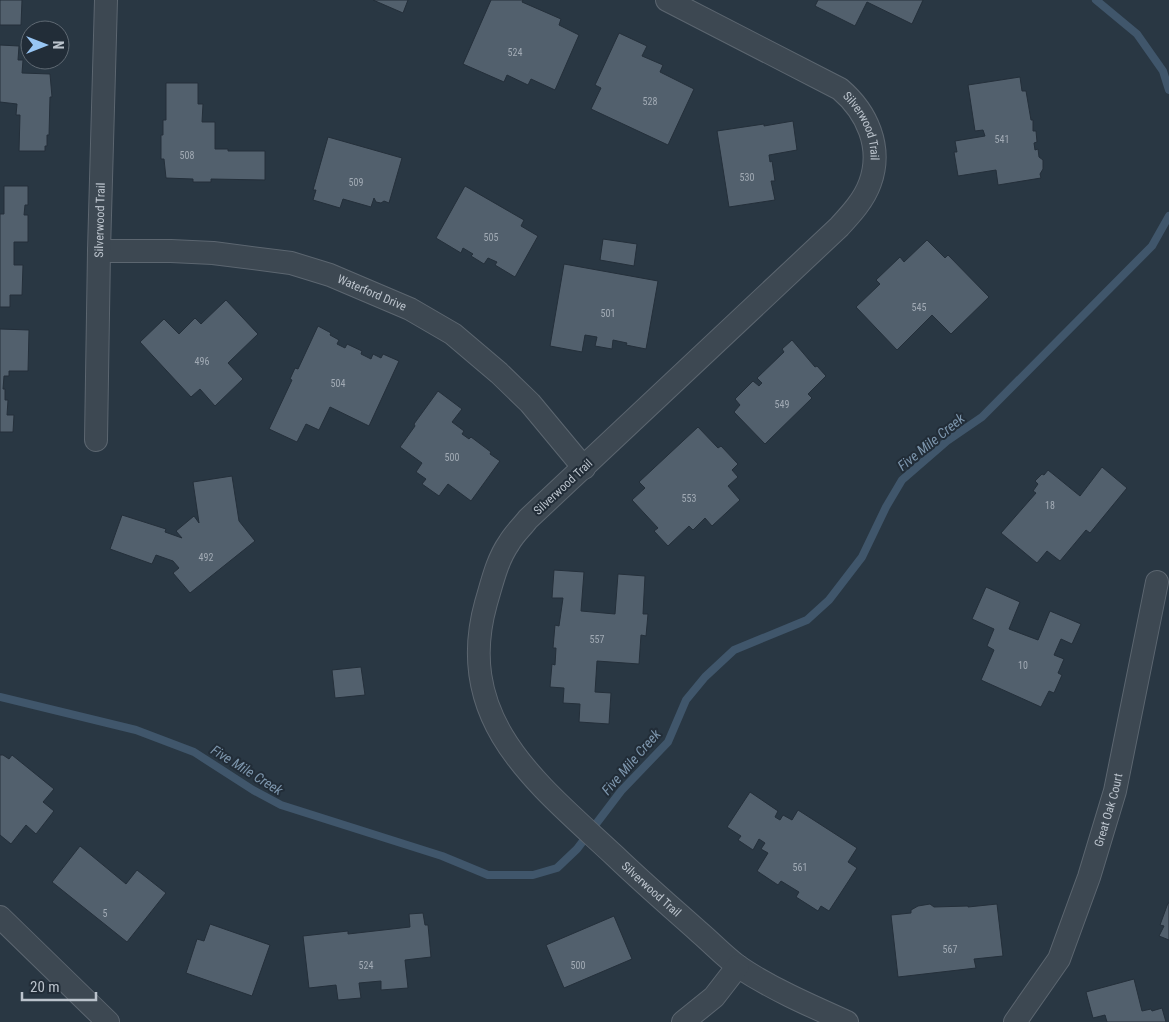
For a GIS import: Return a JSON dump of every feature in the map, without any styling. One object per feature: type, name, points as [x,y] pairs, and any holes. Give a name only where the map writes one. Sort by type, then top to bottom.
[{"type":"street","name":"Silverwood Trail","points":[[96,440],[106,0]]},
{"type":"street","name":"Silverwood Trail","points":[[667,0],[840,89],[854,101],[871,134],[874,145],[874,165],[870,184],[856,207],[839,228],[528,519],[509,542],[502,555],[482,616],[478,651],[479,671],[493,719],[504,740],[523,766],[608,850],[738,966],[801,1001],[847,1022]]},
{"type":"street","name":"Waterford Drive","points":[[99,251],[213,253],[291,263],[330,275],[410,309],[454,334],[499,373],[530,403],[584,468]]},
{"type":"street","name":"Great Oak Court","points":[[1015,1022],[1059,959],[1089,877],[1115,791],[1157,582]]},
{"type":"street","points":[[0,917],[108,1022]]},
{"type":"street","points":[[683,1022],[714,997],[738,966]]},
{"type":"building","points":[[0,0],[22,0],[20,25],[0,25]]},
{"type":"building","points":[[373,0],[408,0],[403,13]]},
{"type":"building","points":[[491,0],[523,0],[522,2],[561,19],[559,25],[579,35],[555,90],[531,79],[528,85],[507,75],[504,82],[463,64]]},
{"type":"building","points":[[818,0],[923,0],[912,24],[867,2],[855,26],[815,6]]},
{"type":"building","points":[[619,33],[647,46],[642,56],[663,65],[660,72],[694,89],[668,145],[591,109],[601,88],[595,85]]},
{"type":"building","points":[[0,45],[19,46],[18,60],[20,60],[20,70],[22,70],[22,73],[50,74],[52,97],[50,97],[49,135],[47,135],[45,151],[19,151],[20,115],[16,115],[17,104],[0,102]]},
{"type":"building","points":[[1020,77],[1022,91],[1026,91],[1031,120],[1033,120],[1033,131],[1036,131],[1037,142],[1034,143],[1035,150],[1038,149],[1039,157],[1043,160],[1041,178],[998,185],[996,170],[958,176],[954,152],[957,152],[955,141],[985,136],[983,130],[975,131],[968,85]]},
{"type":"building","points":[[166,83],[198,83],[198,104],[203,104],[202,122],[215,122],[215,149],[265,151],[265,180],[211,179],[211,182],[193,182],[193,179],[166,178],[164,159],[161,159],[161,135],[163,135],[163,120],[166,120]]},
{"type":"building","points":[[793,121],[797,150],[769,155],[770,162],[772,161],[775,181],[771,181],[775,200],[729,207],[717,131]]},
{"type":"building","points":[[328,137],[402,158],[389,203],[384,201],[381,203],[376,202],[374,198],[371,207],[343,199],[340,208],[313,200],[316,190],[313,190]]},
{"type":"building","points":[[4,186],[28,186],[28,205],[25,205],[24,215],[28,215],[28,242],[14,242],[14,265],[23,265],[22,295],[10,295],[10,307],[0,307],[0,214],[4,214]]},
{"type":"building","points":[[465,186],[524,220],[521,226],[538,236],[515,277],[495,265],[497,262],[488,258],[484,264],[471,256],[473,254],[463,248],[461,253],[436,238]]},
{"type":"building","points":[[603,239],[637,244],[634,266],[600,260]]},
{"type":"building","points":[[927,240],[945,258],[948,255],[989,297],[951,334],[932,315],[897,350],[856,307],[880,284],[876,280],[900,257],[904,262]]},
{"type":"building","points":[[564,264],[658,281],[646,349],[613,340],[612,349],[595,346],[597,337],[585,335],[582,352],[550,346]]},
{"type":"building","points":[[226,300],[258,334],[228,363],[243,379],[215,406],[200,389],[191,397],[140,342],[164,319],[179,334],[195,318],[201,324]]},
{"type":"building","points":[[318,326],[331,333],[330,335],[339,340],[337,344],[345,348],[347,344],[362,351],[361,354],[371,359],[373,354],[381,358],[383,354],[399,361],[369,426],[330,407],[319,430],[306,424],[297,442],[269,429],[292,380],[290,379],[295,368],[298,369]]},
{"type":"building","points":[[0,329],[29,330],[28,371],[9,371],[9,376],[4,376],[3,389],[5,389],[5,400],[8,400],[7,415],[14,415],[13,432],[0,432]]},
{"type":"building","points":[[792,340],[815,367],[817,366],[826,376],[808,394],[812,398],[765,444],[734,412],[740,405],[735,399],[753,381],[759,386],[762,383],[757,378],[784,352],[782,349]]},
{"type":"building","points":[[438,391],[462,409],[452,422],[464,431],[462,434],[469,439],[471,437],[500,461],[471,501],[448,484],[439,496],[422,484],[426,479],[416,472],[422,463],[400,447]]},
{"type":"building","points":[[698,427],[718,448],[721,446],[738,464],[732,470],[738,477],[728,486],[740,500],[712,526],[705,518],[693,530],[689,526],[668,546],[654,531],[658,528],[632,500],[645,488],[639,482]]},
{"type":"building","points":[[1102,467],[1127,488],[1090,533],[1086,530],[1060,561],[1047,551],[1037,563],[1001,533],[1036,493],[1033,491],[1038,484],[1035,481],[1048,470],[1080,496]]},
{"type":"building","points":[[232,476],[239,521],[255,541],[190,593],[173,573],[179,568],[173,561],[156,555],[152,564],[110,549],[122,515],[166,529],[165,532],[182,538],[176,531],[194,516],[199,523],[193,482]]},
{"type":"building","points":[[554,570],[584,572],[581,611],[615,614],[618,574],[645,576],[643,614],[648,614],[646,636],[641,635],[639,664],[597,661],[595,692],[611,693],[609,724],[579,722],[580,704],[563,703],[564,688],[550,687],[552,664],[555,665],[556,648],[553,648],[555,625],[559,626],[563,598],[552,598]]},
{"type":"building","points":[[986,587],[1020,602],[1009,629],[1038,640],[1050,611],[1081,624],[1072,644],[1061,639],[1054,655],[1064,659],[1058,673],[1062,675],[1054,693],[1049,691],[1041,707],[981,680],[994,650],[987,646],[994,629],[972,619]]},
{"type":"building","points":[[361,667],[365,695],[335,698],[332,670]]},
{"type":"building","points":[[0,755],[9,759],[12,755],[54,789],[43,802],[54,811],[36,834],[26,825],[11,844],[0,835]]},
{"type":"building","points":[[750,792],[778,811],[775,817],[780,820],[783,815],[792,820],[798,810],[857,848],[848,862],[857,868],[829,911],[821,906],[818,911],[796,897],[799,892],[781,881],[778,885],[757,871],[768,853],[761,849],[765,843],[759,839],[753,850],[738,840],[741,836],[727,827]]},
{"type":"building","points":[[80,846],[126,884],[137,870],[166,893],[127,942],[52,882]]},
{"type":"building","points":[[1168,903],[1169,940],[1159,936],[1164,926],[1160,925]]},
{"type":"building","points":[[930,904],[934,907],[968,907],[997,904],[1003,956],[974,959],[976,968],[898,977],[891,915],[911,913],[911,910],[918,906]]},
{"type":"building","points":[[423,913],[425,925],[428,925],[431,957],[405,960],[408,988],[381,990],[381,981],[359,983],[361,998],[338,1000],[336,985],[309,988],[303,936],[348,931],[348,934],[410,927],[409,914]]},
{"type":"building","points":[[614,916],[632,959],[564,988],[546,945]]},
{"type":"building","points":[[210,924],[270,945],[252,996],[186,973],[197,939],[204,941]]},
{"type":"building","points":[[1134,979],[1142,1011],[1162,1008],[1166,1022],[1107,1022],[1105,1015],[1093,1018],[1086,992]]},
{"type":"waterway","name":"Five Mile Creek","points":[[1096,0],[1137,34],[1163,71],[1169,90]]},
{"type":"waterway","name":"Five Mile Creek","points":[[0,697],[136,730],[194,752],[253,790],[281,805],[442,856],[488,875],[533,875],[557,868],[577,849],[621,791],[668,742],[686,700],[705,677],[734,650],[807,620],[829,600],[862,557],[886,507],[902,480],[947,441],[982,417],[1152,246],[1169,216]]}]
